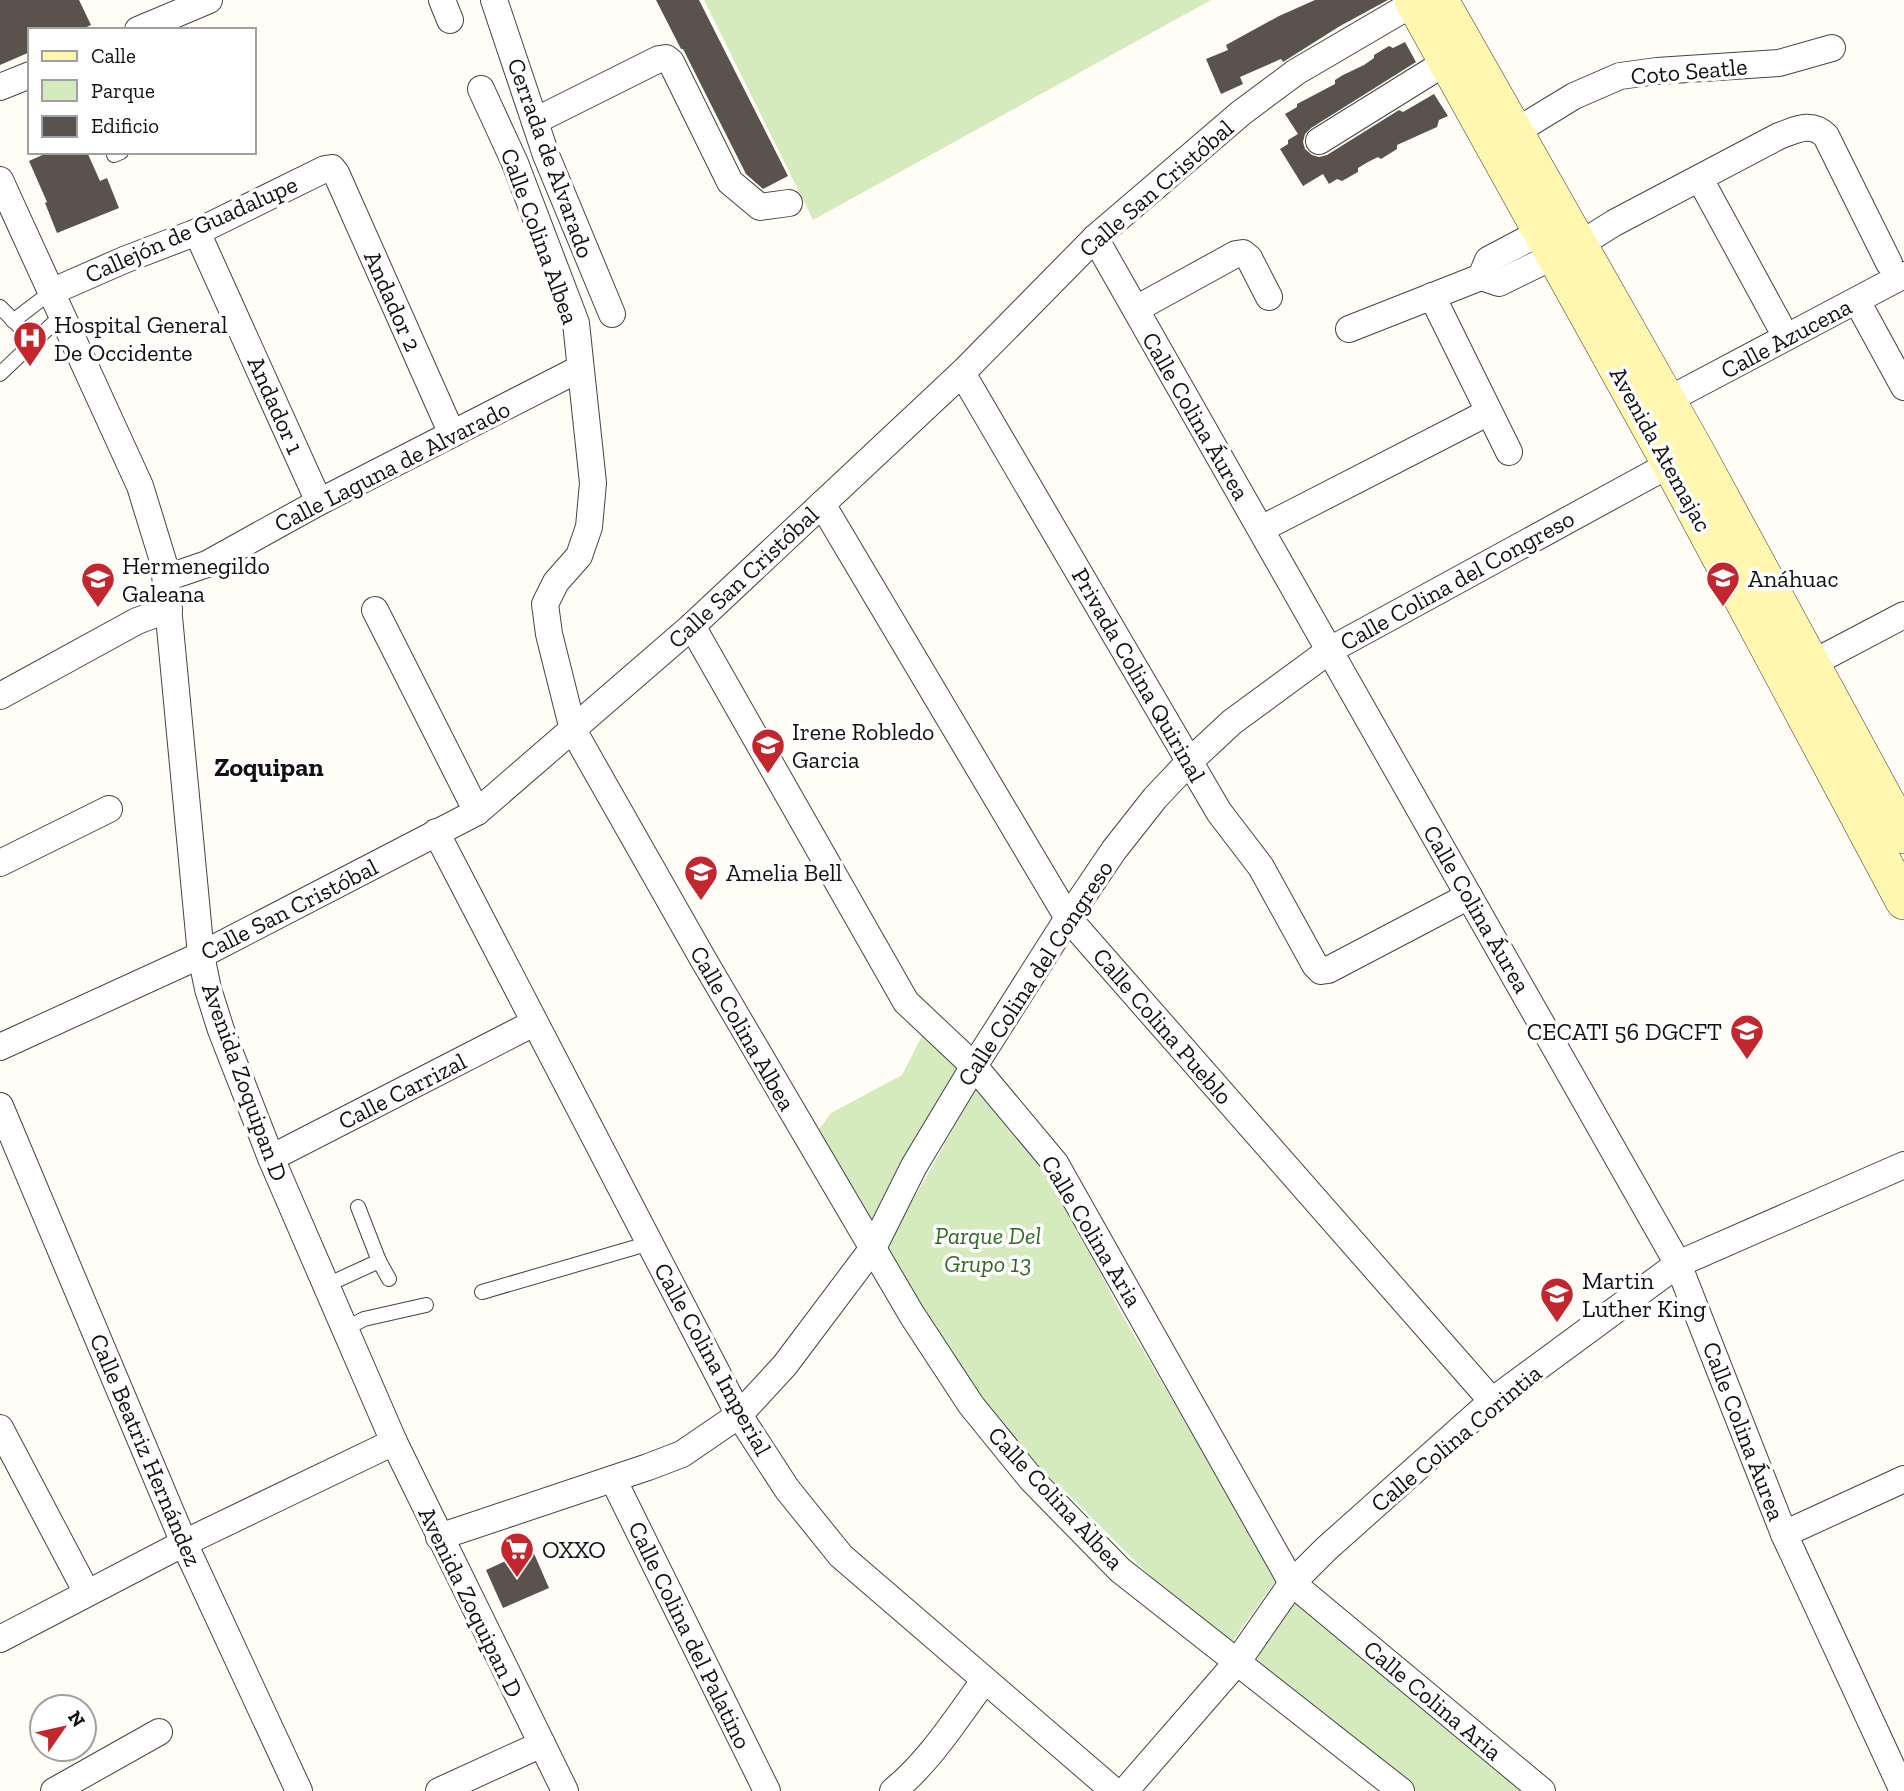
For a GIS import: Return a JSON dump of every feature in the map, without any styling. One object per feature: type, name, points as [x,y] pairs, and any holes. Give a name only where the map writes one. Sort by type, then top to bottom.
[{"type":"main road","name":"Avenida Atemajac","points":[[1422,1],[1446,62],[1811,664],[1904,835]]},
{"type":"main road","name":"Avenida Atemajac","points":[[1422,1],[1515,132],[1558,245],[1668,400],[1683,456],[1904,901]]},
{"type":"street","points":[[146,28],[209,0]]},
{"type":"street","name":"Cerrada de Alvarado","points":[[495,0],[546,155],[612,314]]},
{"type":"street","name":"Calle San Cristóbal","points":[[0,1047],[201,955],[477,812],[692,626],[962,373],[1095,238],[1241,113],[1285,80],[1422,1]]},
{"type":"street","name":"Coto Seatle","points":[[1515,132],[1574,96],[1620,76],[1657,71],[1779,64],[1832,48]]},
{"type":"street","points":[[535,121],[659,59],[666,58],[671,62],[730,182],[760,206],[789,203]]},
{"type":"street","points":[[1319,141],[1446,62]]},
{"type":"street","points":[[0,87],[28,76]]},
{"type":"street","name":"Calle Colina Albea","points":[[481,89],[515,163],[576,323],[593,483],[589,527],[579,556],[556,582],[545,604],[549,634],[573,730],[703,959],[912,1315],[971,1405],[1032,1480],[1120,1570],[1401,1791]]},
{"type":"street","points":[[1349,329],[1481,277],[1488,260],[1558,245],[1614,223],[1779,136],[1806,126],[1819,129],[1826,136],[1896,269]]},
{"type":"street","points":[[515,163],[546,155]]},
{"type":"street","name":"Callejón de Guadalupe","points":[[57,303],[124,260],[197,232],[332,168]]},
{"type":"street","name":"Andador 2","points":[[332,168],[337,173],[452,434]]},
{"type":"street","points":[[1700,179],[1779,324]]},
{"type":"street","name":"Avenida Zoquipan D","points":[[0,180],[140,486],[166,579],[201,955],[221,1030],[271,1158],[394,1443],[565,1791]]},
{"type":"street","name":"Andador 1","points":[[197,232],[319,502]]},
{"type":"street","name":"Calle Colina Áurea","points":[[1095,238],[1678,1264],[1784,1534],[1897,1782]]},
{"type":"street","points":[[1136,309],[1236,254],[1243,253],[1249,258],[1269,297]]},
{"type":"street","name":"Calle Azucena","points":[[1668,400],[1857,301],[1896,269]]},
{"type":"street","points":[[1432,296],[1509,452]]},
{"type":"street","points":[[1857,301],[1904,387]]},
{"type":"street","name":"Calle Laguna de Alvarado","points":[[166,579],[207,564],[319,502],[579,369]]},
{"type":"street","name":"Privada Colina Quirinal","points":[[962,373],[1189,762],[1219,812],[1261,867],[1315,965],[1321,971],[1328,970],[1469,896]]},
{"type":"street","points":[[1261,529],[1489,412]]},
{"type":"street","name":"Calle Colina del Congreso","points":[[439,1537],[682,1454],[740,1415],[785,1365],[873,1248],[914,1166],[1068,918],[1114,850],[1155,798],[1189,762],[1232,722],[1330,650],[1683,456]]},
{"type":"street","name":"Calle Colina Pueblo","points":[[822,505],[1068,918],[1492,1401]]},
{"type":"street","points":[[0,696],[137,621],[169,609]]},
{"type":"street","points":[[375,610],[477,812]]},
{"type":"street","points":[[1811,664],[1904,615]]},
{"type":"street","name":"Calle Colina Aria","points":[[692,626],[906,1002],[974,1066],[1055,1163],[1292,1583],[1542,1791]]},
{"type":"street","points":[[0,863],[109,809]]},
{"type":"street","name":"Calle Colina Imperial","points":[[436,832],[740,1415],[787,1489],[841,1556],[1114,1791]]},
{"type":"street","name":"Calle Carrizal","points":[[271,1158],[534,1023]]},
{"type":"street","name":"Calle Beatriz Hernández","points":[[0,1106],[184,1543],[299,1791]]},
{"type":"street","name":"Calle Colina Corintia","points":[[1125,1791],[1238,1661],[1292,1583],[1326,1549],[1492,1401],[1678,1264],[1904,1165]]},
{"type":"street","points":[[0,1428],[87,1593]]},
{"type":"street","points":[[0,1639],[184,1543],[394,1443]]},
{"type":"street","name":"Calle Colina del Palatino","points":[[613,1479],[767,1791]]},
{"type":"street","points":[[1784,1534],[1904,1479]]},
{"type":"street","points":[[893,1791],[909,1778],[946,1734],[984,1681]]},
{"type":"street","points":[[54,1791],[159,1732]]},
{"type":"street","points":[[439,1791],[542,1744]]},
{"type":"lane","points":[[13,321],[57,303]]},
{"type":"lane","points":[[0,374],[34,341],[57,303]]},
{"type":"lane","points":[[0,307],[34,341]]},
{"type":"lane","points":[[358,1207],[389,1279]]},
{"type":"lane","points":[[482,1292],[650,1243]]},
{"type":"lane","points":[[327,1285],[379,1261]]},
{"type":"lane","points":[[345,1329],[364,1319],[426,1306]]},
{"type":"green space","points":[[704,0],[1211,0],[813,220]]},
{"type":"green space","name":"Parque Del Grupo 13","points":[[923,1034],[961,1066],[868,1228],[815,1135],[831,1113],[902,1075]]},
{"type":"green space","name":"Parque Del Grupo 13","points":[[977,1087],[1052,1176],[1117,1306],[1277,1579],[1232,1642],[1150,1576],[1007,1438],[884,1251]]},
{"type":"green space","points":[[1295,1597],[1525,1791],[1408,1791],[1252,1666]]},
{"type":"building","points":[[0,0],[79,0],[91,25],[84,28],[28,28],[28,53],[0,65]]},
{"type":"building","points":[[656,0],[699,0],[788,176],[763,189],[746,174]]},
{"type":"building","points":[[1315,0],[1388,0],[1283,62],[1281,59],[1240,77],[1243,84],[1221,94],[1206,59],[1228,50],[1226,45],[1279,16]]},
{"type":"building","points":[[1405,42],[1416,62],[1311,128],[1305,134],[1305,149],[1319,157],[1327,155],[1399,110],[1403,112],[1434,94],[1448,116],[1439,120],[1437,127],[1397,145],[1397,149],[1381,159],[1378,157],[1368,162],[1358,168],[1358,172],[1342,181],[1337,179],[1329,184],[1323,174],[1303,186],[1280,149],[1298,134],[1285,114],[1297,107],[1297,104],[1335,84],[1335,80],[1364,65],[1389,46],[1393,48]]},
{"type":"building","points":[[45,154],[88,154],[100,181],[107,178],[119,208],[57,233],[29,161]]},
{"type":"building","name":"OXXO","points":[[532,1549],[549,1588],[503,1608],[486,1570]]},
{"type":"place","name":"Hospital General De Occidente","points":[[30,368]]},
{"type":"place","name":"Anáhuac","points":[[1723,608]]},
{"type":"place","name":"Hermenegildo Galeana","points":[[98,609]]},
{"type":"place","name":"Irene Robledo Garcia","points":[[768,775]]},
{"type":"place","name":"Amelia Bell","points":[[701,902]]},
{"type":"place","name":"CECATI 56 DGCFT","points":[[1747,1061]]},
{"type":"place","name":"Martin Luther King","points":[[1557,1324]]},
{"type":"place","name":"OXXO","points":[[517,1579]]},
{"type":"district","name":"Zoquipan","points":[[269,767]]}]
